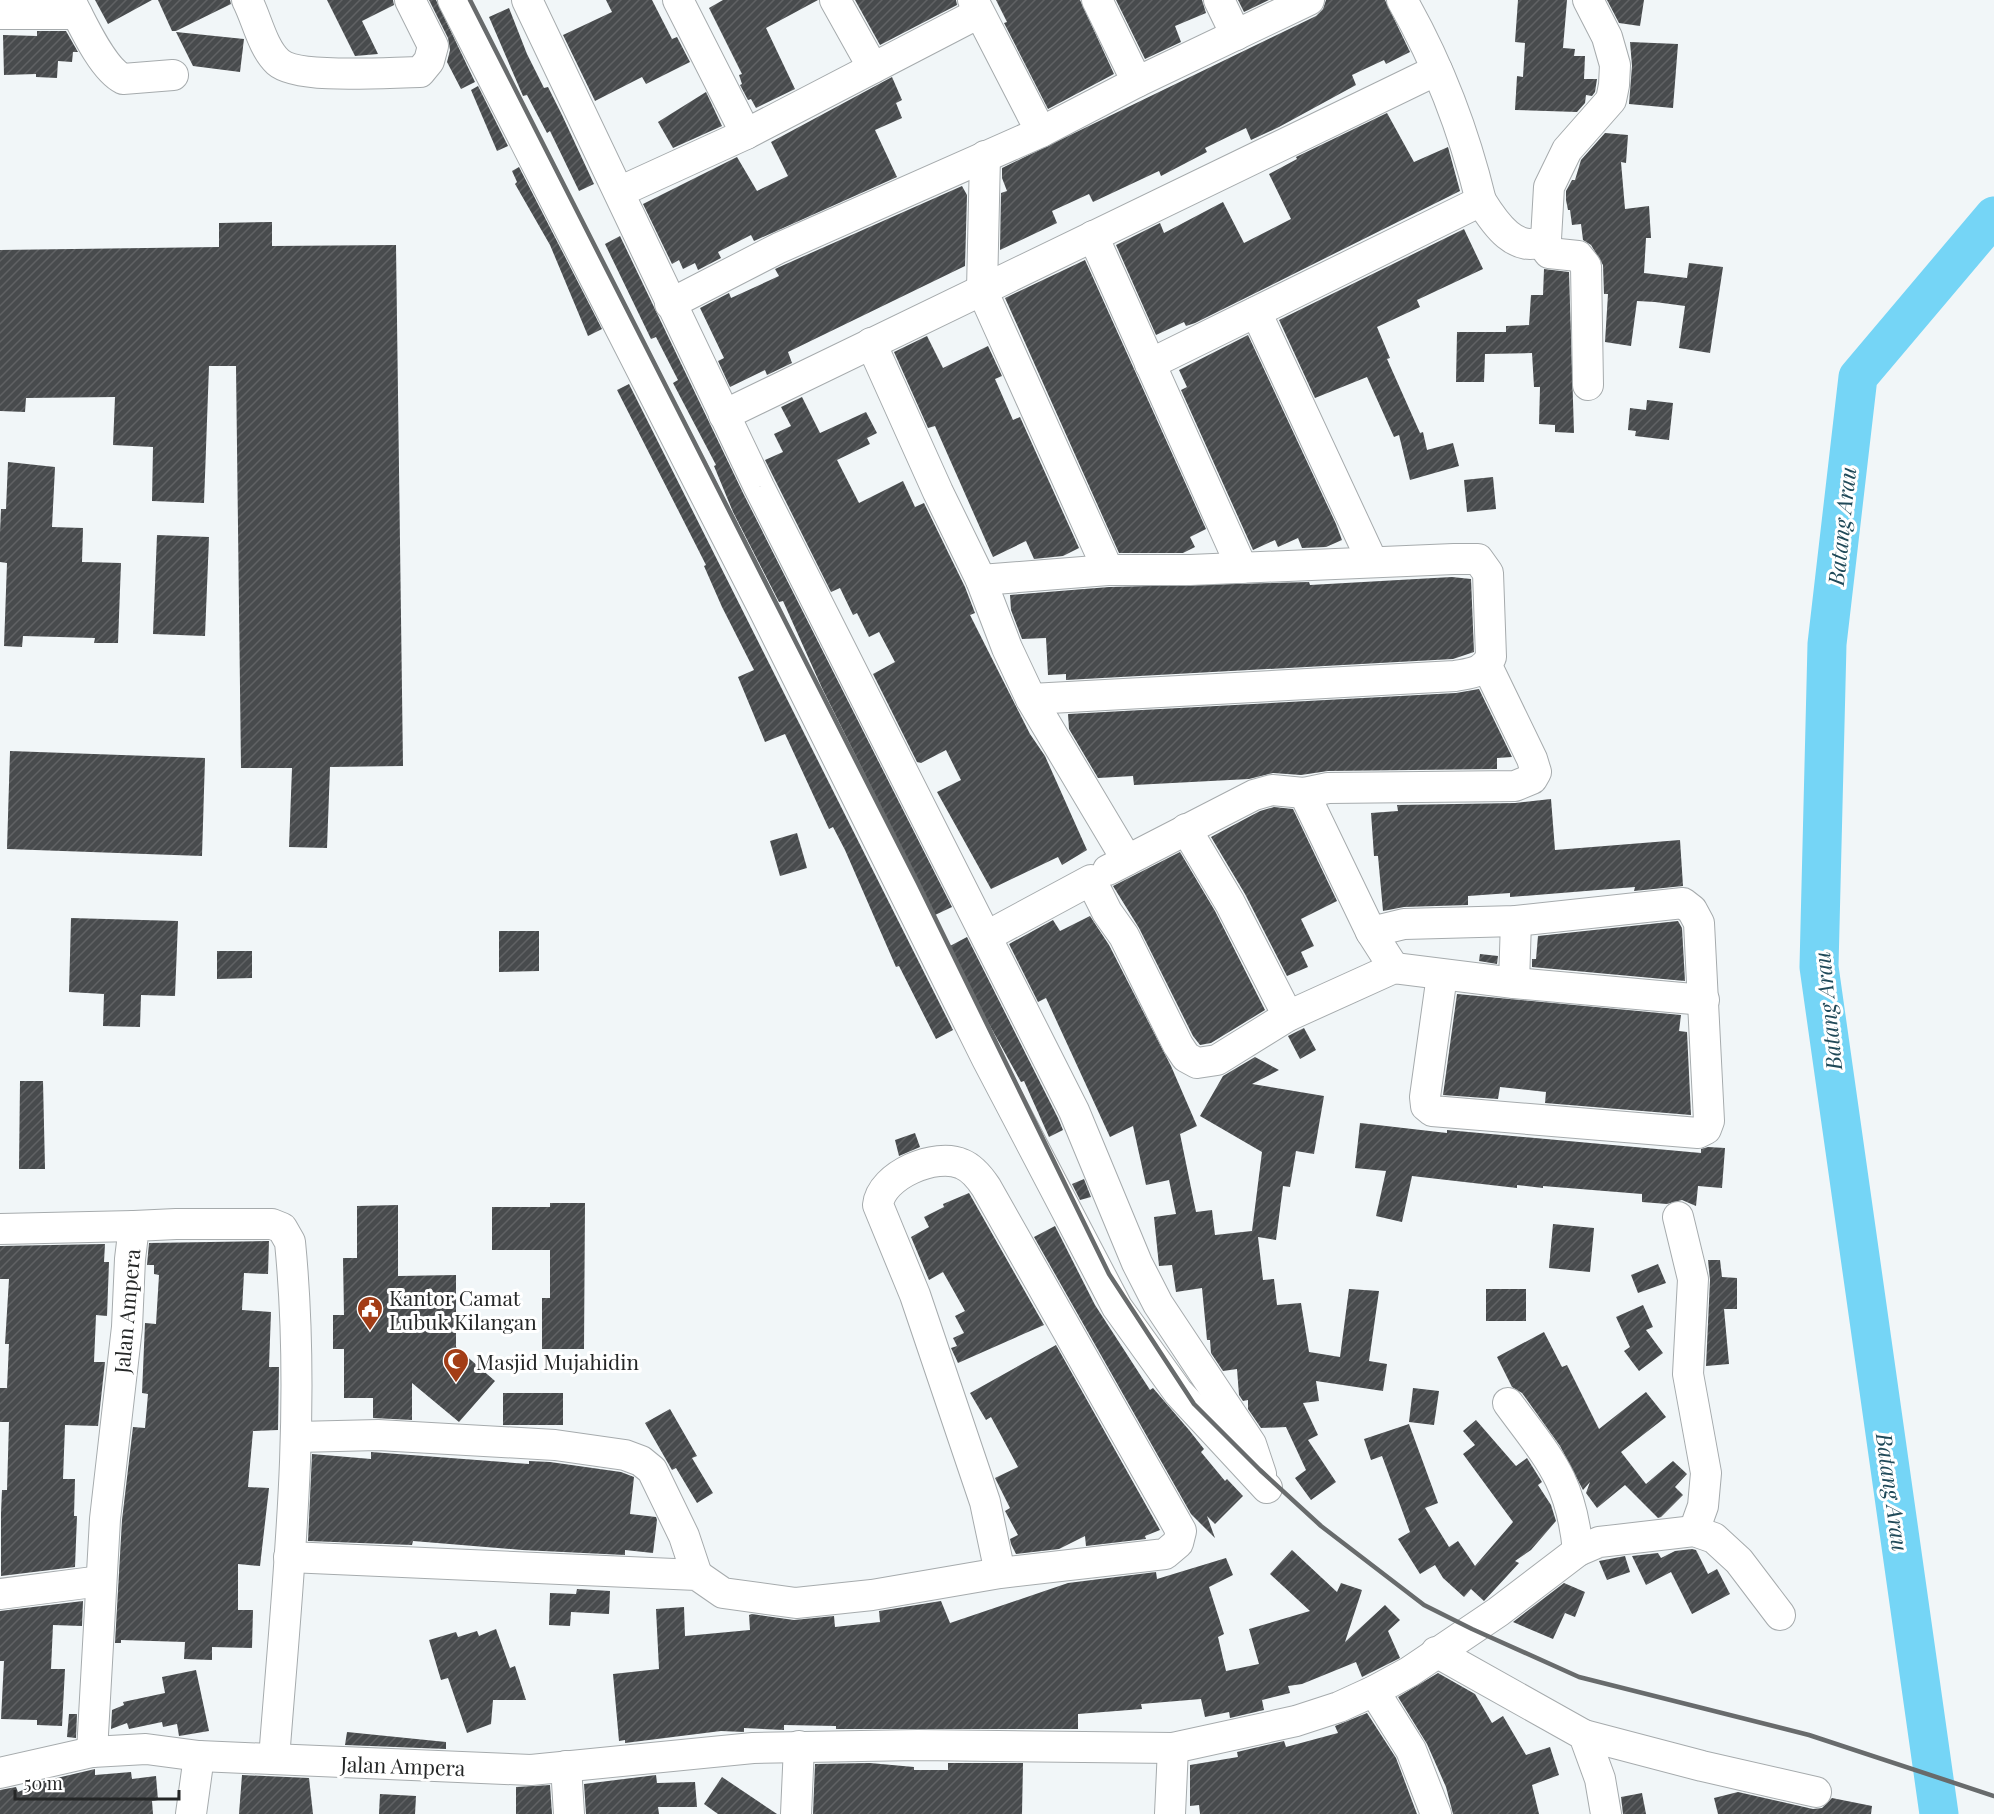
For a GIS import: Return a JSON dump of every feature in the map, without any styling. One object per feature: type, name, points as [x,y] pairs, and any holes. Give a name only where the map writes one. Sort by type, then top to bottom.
[{"type":"street","points":[[247,0],[269,51],[279,63],[294,71],[336,73],[420,72],[425,68],[433,46],[410,0]]},
{"type":"street","points":[[453,0],[764,610],[987,1059],[1117,1307],[1178,1392],[1267,1488],[1251,1444],[1152,1293],[1137,1263],[1074,1111],[987,936],[823,618],[670,304],[527,0]]},
{"type":"street","points":[[678,0],[746,134]]},
{"type":"street","points":[[835,0],[873,68]]},
{"type":"street","points":[[1097,0],[1137,82]]},
{"type":"street","points":[[1219,0],[1236,35]]},
{"type":"street","points":[[670,304],[779,248],[1041,132],[1137,82],[1309,0]]},
{"type":"street","points":[[1402,0],[1421,33],[1455,111],[1481,201],[1502,230],[1519,243],[1541,242],[1546,239],[1548,194],[1556,171],[1567,150],[1611,99],[1615,65],[1607,37],[1588,0]]},
{"type":"street","points":[[0,14],[74,7],[116,75],[123,79],[173,75]]},
{"type":"street","points":[[619,192],[746,134],[873,68],[976,7],[1041,132]]},
{"type":"street","points":[[724,415],[1437,70]]},
{"type":"street","points":[[986,156],[982,290],[1108,570]]},
{"type":"street","points":[[1150,364],[1481,201]]},
{"type":"street","points":[[1093,236],[1242,568]]},
{"type":"street","points":[[1541,242],[1549,253],[1578,256],[1586,266],[1588,385]]},
{"type":"street","points":[[1256,312],[1372,561]]},
{"type":"street","points":[[871,343],[938,492],[981,580],[1007,648],[1031,699],[1126,860]]},
{"type":"street","points":[[981,580],[1108,570],[1242,568],[1471,558],[1481,562],[1488,573],[1491,657],[1487,666],[1478,672],[1455,676],[1031,699]]},
{"type":"street","points":[[987,936],[1126,860],[1254,795],[1272,790],[1304,793],[1328,788],[1515,786],[1532,779],[1536,772],[1532,759],[1487,666]]},
{"type":"street","points":[[1304,793],[1371,932],[1394,968]]},
{"type":"street","points":[[1186,829],[1230,903],[1288,1016]]},
{"type":"street","points":[[1091,880],[1107,912],[1124,936],[1178,1045],[1186,1057],[1197,1063],[1217,1060],[1288,1016],[1394,968],[1514,983],[1704,1000]]},
{"type":"street","points":[[1371,932],[1404,924],[1516,921],[1683,903],[1692,910],[1699,923],[1710,1121],[1706,1129],[1698,1133],[1432,1111],[1426,1106],[1425,1097],[1442,975]]},
{"type":"street","points":[[1514,983],[1516,921]]},
{"type":"street","points":[[290,1557],[697,1575],[723,1593],[796,1603],[872,1594],[1000,1573],[1165,1554],[1178,1543],[1181,1531],[986,1187],[979,1176],[963,1164],[950,1160],[922,1165],[898,1175],[879,1196],[878,1205],[915,1295],[985,1502],[1000,1573]]},
{"type":"street","points":[[1678,1217],[1693,1279],[1688,1374],[1706,1473],[1702,1506],[1694,1531],[1714,1538],[1739,1561],[1780,1615]]},
{"type":"street","name":"Jalan Ampera","points":[[92,1752],[110,1465],[127,1327],[134,1227],[176,1224],[272,1224],[282,1228],[287,1234],[292,1265],[297,1437],[274,1759]]},
{"type":"street","points":[[0,1229],[134,1227]]},
{"type":"street","points":[[1508,1403],[1559,1473],[1575,1518],[1578,1551]]},
{"type":"street","points":[[297,1437],[378,1435],[555,1445],[625,1455],[641,1461],[652,1470],[684,1536],[697,1575]]},
{"type":"street","name":"Jalan Ampera","points":[[1,1770],[92,1752],[146,1749],[199,1756],[531,1770],[753,1748],[799,1746],[1173,1748],[1296,1721],[1339,1707],[1374,1691],[1498,1612],[1578,1551],[1599,1542],[1694,1531]]},
{"type":"street","points":[[0,1594],[101,1581]]},
{"type":"street","points":[[1436,1652],[1584,1735],[1816,1792]]},
{"type":"street","points":[[1374,1691],[1411,1750],[1436,1814]]},
{"type":"street","points":[[1584,1735],[1600,1779],[1606,1814]]},
{"type":"street","points":[[796,1814],[799,1746]]},
{"type":"street","points":[[1170,1814],[1173,1748]]},
{"type":"street","points":[[191,1814],[199,1756]]},
{"type":"street","points":[[566,1766],[569,1814]]},
{"type":"building","points":[[95,0],[152,0],[108,24]]},
{"type":"building","points":[[158,0],[230,0],[231,4],[172,31]]},
{"type":"building","points":[[327,0],[393,0],[394,5],[362,21],[378,54],[355,56]]},
{"type":"building","points":[[429,0],[436,0],[475,82],[461,89],[447,62],[450,50],[448,38]]},
{"type":"building","points":[[606,0],[652,0],[672,39],[677,37],[690,62],[646,84],[642,77],[595,101],[563,35],[612,12]]},
{"type":"building","points":[[723,0],[818,0],[766,28],[795,89],[756,108],[751,99],[748,100],[740,85],[742,84],[739,75],[742,74],[709,8]]},
{"type":"building","points":[[855,0],[956,0],[957,5],[880,45]]},
{"type":"building","points":[[996,0],[1080,0],[1114,74],[1048,109],[1004,23],[1007,22]]},
{"type":"building","points":[[1116,0],[1202,0],[1206,13],[1175,26],[1181,42],[1145,59]]},
{"type":"building","points":[[1238,0],[1269,0],[1244,12]]},
{"type":"building","points":[[1326,0],[1385,0],[1410,52],[1386,64],[1384,60],[1352,75],[1356,85],[1251,140],[1246,128],[1205,148],[1207,152],[1161,176],[1159,171],[1093,202],[1089,194],[1052,211],[1057,223],[1000,250],[1001,193],[1007,191],[1002,178],[1002,168],[1316,16],[1323,9]]},
{"type":"building","points":[[1518,0],[1567,0],[1563,48],[1575,49],[1574,56],[1585,56],[1584,79],[1597,79],[1595,92],[1592,96],[1586,95],[1585,103],[1577,112],[1515,110],[1517,76],[1523,77],[1525,43],[1515,42]]},
{"type":"building","points":[[1607,0],[1644,0],[1640,26],[1619,23]]},
{"type":"building","points":[[509,8],[527,54],[544,88],[548,87],[594,184],[579,191],[550,131],[547,133],[527,95],[523,96],[489,17]]},
{"type":"building","points":[[37,31],[66,31],[78,52],[73,52],[72,62],[58,61],[57,78],[36,77],[36,74],[4,75],[3,35],[37,36]]},
{"type":"building","points":[[176,32],[244,39],[240,72],[193,66]]},
{"type":"building","points":[[1630,42],[1678,44],[1673,108],[1629,104],[1632,66]]},
{"type":"building","points":[[892,77],[902,100],[896,103],[902,118],[875,130],[897,177],[754,241],[751,235],[718,252],[721,258],[698,270],[695,263],[683,269],[679,260],[672,264],[643,204],[737,157],[757,191],[788,176],[771,142]]},
{"type":"building","points":[[478,86],[508,146],[497,151],[471,90]]},
{"type":"building","points":[[706,92],[722,126],[673,148],[658,122]]},
{"type":"building","points":[[1387,113],[1414,162],[1448,147],[1460,191],[1195,323],[1186,326],[1184,322],[1156,335],[1116,245],[1160,223],[1164,233],[1223,202],[1244,243],[1291,219],[1269,174],[1297,159],[1296,157]]},
{"type":"building","points":[[1605,133],[1628,135],[1626,163],[1621,162],[1625,209],[1649,206],[1651,238],[1646,238],[1644,273],[1687,278],[1689,263],[1723,267],[1710,353],[1679,348],[1685,306],[1655,302],[1637,301],[1631,346],[1605,342],[1608,294],[1604,294],[1603,265],[1591,245],[1583,240],[1581,224],[1572,225],[1566,191],[1572,180],[1575,180],[1581,160]]},
{"type":"building","points":[[519,167],[602,329],[588,336],[550,245],[515,184],[517,182],[512,171]]},
{"type":"building","points":[[962,186],[967,195],[965,266],[788,352],[792,363],[767,375],[765,370],[730,387],[718,361],[724,358],[700,308],[729,293],[731,298],[779,276],[775,269]]},
{"type":"building","points":[[272,222],[272,246],[396,245],[403,766],[330,767],[327,848],[289,847],[292,768],[241,768],[236,366],[209,366],[204,503],[152,501],[153,447],[113,445],[115,397],[26,398],[25,412],[0,411],[0,250],[219,247],[219,223]]},
{"type":"building","points":[[1464,229],[1483,269],[1417,300],[1420,307],[1377,327],[1390,358],[1387,359],[1420,433],[1423,432],[1427,450],[1453,443],[1459,466],[1410,480],[1399,435],[1394,437],[1367,377],[1315,398],[1279,320]]},
{"type":"building","points":[[620,236],[744,495],[952,907],[935,915],[822,688],[783,601],[779,602],[733,512],[714,466],[716,465],[673,383],[678,380],[656,337],[651,339],[605,244]]},
{"type":"building","points":[[1085,260],[1206,529],[1190,537],[1195,547],[1183,553],[1119,553],[1005,298]]},
{"type":"building","points":[[1544,269],[1569,272],[1574,433],[1555,432],[1555,425],[1539,424],[1540,387],[1534,387],[1532,353],[1485,354],[1484,382],[1456,382],[1457,332],[1506,332],[1506,326],[1529,325],[1531,295],[1543,295]]},
{"type":"building","points":[[1248,335],[1342,540],[1326,547],[1302,548],[1298,538],[1278,547],[1275,540],[1253,550],[1181,390],[1187,387],[1179,370]]},
{"type":"building","points":[[927,336],[943,368],[988,346],[1002,376],[995,379],[1013,420],[1020,417],[1079,548],[1063,556],[1034,559],[1026,541],[993,557],[935,426],[928,428],[894,352]]},
{"type":"building","points":[[629,384],[953,1030],[936,1039],[899,966],[896,967],[845,850],[833,827],[829,829],[785,734],[765,742],[738,677],[754,670],[722,607],[704,566],[706,565],[617,390]]},
{"type":"building","points":[[802,397],[820,433],[866,412],[877,433],[867,438],[870,444],[837,460],[859,503],[903,481],[915,507],[924,503],[965,587],[975,613],[970,615],[1030,734],[1045,756],[1087,850],[1062,865],[1058,857],[991,889],[937,792],[961,780],[946,750],[921,763],[917,762],[873,674],[895,662],[879,632],[869,637],[857,613],[853,615],[840,588],[831,592],[765,460],[783,452],[774,434],[791,426],[781,407]]},
{"type":"building","points":[[1647,400],[1673,403],[1669,440],[1635,436],[1636,431],[1628,430],[1630,408],[1646,410]]},
{"type":"building","points":[[8,462],[55,467],[52,527],[83,528],[82,562],[121,563],[118,643],[94,643],[95,638],[23,636],[22,647],[4,646],[7,563],[0,562],[0,532],[1,509],[6,509]]},
{"type":"building","points":[[1493,477],[1496,509],[1467,512],[1464,480]]},
{"type":"building","points":[[157,535],[209,537],[205,636],[153,634]]},
{"type":"building","points":[[1452,577],[1471,579],[1474,652],[1453,659],[1066,680],[1066,674],[1048,675],[1046,638],[1022,639],[1011,610],[1010,595],[1109,587],[1309,582],[1310,585]]},
{"type":"building","points":[[1479,689],[1512,757],[1497,758],[1497,769],[1328,771],[1301,775],[1273,773],[1249,779],[1134,785],[1133,776],[1098,778],[1069,729],[1068,714],[1456,693]]},
{"type":"building","points":[[10,751],[205,758],[202,856],[7,849]]},
{"type":"building","points":[[1551,799],[1555,850],[1680,840],[1683,886],[1634,891],[1635,887],[1510,897],[1510,893],[1468,896],[1468,905],[1404,907],[1383,911],[1378,856],[1374,856],[1371,813],[1398,811],[1397,805],[1515,803]]},
{"type":"building","points":[[1274,807],[1293,809],[1337,901],[1301,919],[1314,946],[1301,952],[1308,967],[1287,976],[1245,894],[1211,837],[1260,811]]},
{"type":"building","points":[[797,833],[807,868],[780,876],[770,841]]},
{"type":"building","points":[[1180,852],[1215,911],[1265,1010],[1211,1043],[1200,1045],[1193,1036],[1139,928],[1113,886]]},
{"type":"building","points":[[1090,916],[1109,945],[1171,1066],[1197,1126],[1180,1134],[1196,1212],[1212,1210],[1215,1235],[1252,1231],[1262,1152],[1200,1116],[1223,1076],[1255,1057],[1279,1070],[1252,1084],[1324,1096],[1314,1154],[1296,1151],[1290,1187],[1283,1186],[1276,1240],[1258,1237],[1263,1280],[1274,1279],[1277,1305],[1301,1303],[1309,1352],[1340,1357],[1349,1289],[1379,1291],[1369,1361],[1387,1364],[1383,1391],[1316,1381],[1319,1401],[1303,1403],[1318,1435],[1308,1440],[1336,1482],[1311,1500],[1295,1478],[1306,1470],[1286,1427],[1261,1428],[1248,1409],[1248,1400],[1243,1401],[1239,1395],[1237,1369],[1223,1371],[1211,1353],[1210,1340],[1207,1340],[1202,1288],[1176,1292],[1172,1265],[1159,1266],[1154,1217],[1176,1214],[1169,1180],[1146,1185],[1133,1126],[1110,1137],[1046,998],[1038,1002],[1009,944],[1053,920],[1060,931]]},
{"type":"building","points":[[71,918],[178,921],[175,996],[141,995],[140,1027],[103,1026],[104,994],[69,992]]},
{"type":"building","points":[[1678,921],[1682,928],[1685,981],[1532,967],[1532,959],[1536,959],[1538,936]]},
{"type":"building","points":[[499,931],[539,931],[539,971],[499,972]]},
{"type":"building","points":[[967,937],[1063,1130],[1049,1137],[1024,1081],[1021,1082],[984,1015],[950,946]]},
{"type":"building","points":[[217,951],[252,951],[252,978],[217,979]]},
{"type":"building","points":[[1480,954],[1498,956],[1497,964],[1479,961]]},
{"type":"building","points":[[1457,994],[1681,1015],[1679,1031],[1687,1032],[1691,1115],[1545,1103],[1546,1092],[1500,1087],[1498,1099],[1443,1095]]},
{"type":"building","points":[[1304,1028],[1316,1050],[1300,1059],[1288,1036]]},
{"type":"building","points":[[20,1081],[43,1081],[45,1169],[19,1169]]},
{"type":"building","points":[[1360,1123],[1447,1133],[1447,1130],[1701,1153],[1701,1149],[1708,1147],[1725,1148],[1722,1188],[1698,1186],[1696,1206],[1682,1200],[1667,1204],[1642,1202],[1642,1194],[1543,1186],[1543,1188],[1517,1185],[1517,1188],[1412,1176],[1402,1222],[1376,1216],[1386,1171],[1355,1168]]},
{"type":"building","points":[[915,1133],[920,1147],[899,1156],[895,1140]]},
{"type":"building","points":[[1084,1179],[1091,1197],[1080,1200],[1072,1184]]},
{"type":"building","points":[[969,1193],[1044,1325],[958,1363],[951,1348],[957,1346],[953,1338],[964,1333],[955,1316],[965,1311],[943,1272],[929,1280],[911,1237],[929,1227],[924,1217],[944,1207],[943,1204]]},
{"type":"building","points":[[550,1203],[585,1203],[584,1349],[542,1349],[542,1298],[550,1298],[550,1250],[492,1250],[492,1207],[550,1207]]},
{"type":"building","points":[[398,1205],[398,1276],[456,1275],[456,1347],[495,1381],[459,1422],[412,1383],[412,1420],[373,1418],[373,1398],[344,1398],[344,1349],[333,1349],[333,1315],[344,1315],[343,1258],[357,1258],[357,1206]]},
{"type":"building","points":[[1553,1224],[1594,1228],[1590,1272],[1549,1268]]},
{"type":"building","points":[[1055,1226],[1095,1305],[1150,1390],[1153,1388],[1189,1430],[1204,1449],[1201,1452],[1225,1481],[1227,1479],[1243,1496],[1215,1524],[1207,1516],[1215,1538],[1191,1514],[1034,1237]]},
{"type":"building","points":[[269,1241],[268,1274],[244,1273],[242,1310],[271,1312],[269,1367],[279,1367],[278,1430],[253,1431],[248,1487],[269,1488],[260,1566],[238,1564],[238,1610],[253,1610],[252,1648],[212,1647],[212,1660],[184,1659],[185,1642],[121,1640],[121,1643],[115,1643],[122,1520],[133,1427],[145,1428],[148,1394],[142,1393],[145,1323],[156,1324],[159,1275],[154,1274],[154,1265],[147,1265],[149,1243]]},
{"type":"building","points":[[105,1244],[104,1262],[109,1262],[107,1316],[96,1315],[94,1362],[105,1362],[98,1426],[65,1425],[63,1479],[75,1479],[74,1516],[77,1516],[75,1567],[1,1576],[2,1490],[7,1490],[9,1422],[0,1422],[0,1388],[7,1388],[9,1344],[5,1344],[9,1279],[0,1279],[0,1246]]},
{"type":"building","points":[[1708,1260],[1720,1260],[1722,1277],[1737,1278],[1737,1309],[1724,1309],[1729,1364],[1706,1366],[1710,1280]]},
{"type":"building","points":[[1658,1264],[1666,1283],[1638,1293],[1631,1275]]},
{"type":"building","points":[[1486,1289],[1526,1289],[1526,1321],[1486,1321]]},
{"type":"building","points":[[1643,1305],[1653,1327],[1646,1330],[1663,1353],[1639,1371],[1624,1351],[1630,1347],[1616,1317]]},
{"type":"building","points":[[1544,1332],[1562,1367],[1567,1365],[1599,1429],[1646,1392],[1666,1417],[1621,1452],[1646,1484],[1673,1461],[1687,1474],[1675,1487],[1683,1495],[1661,1517],[1658,1518],[1625,1485],[1597,1508],[1586,1493],[1590,1482],[1583,1490],[1560,1446],[1522,1393],[1512,1387],[1497,1357]]},
{"type":"building","points":[[1056,1345],[1160,1530],[1145,1536],[1146,1539],[1086,1546],[1085,1536],[1059,1549],[1016,1554],[1011,1544],[1010,1539],[1018,1535],[1005,1511],[1010,1508],[995,1478],[1018,1467],[991,1417],[986,1420],[970,1393]]},
{"type":"building","points":[[1413,1388],[1439,1391],[1434,1425],[1409,1422]]},
{"type":"building","points":[[503,1393],[563,1393],[563,1425],[503,1425]]},
{"type":"building","points":[[670,1409],[697,1456],[692,1458],[713,1493],[697,1503],[676,1468],[672,1470],[645,1423]]},
{"type":"building","points":[[1476,1420],[1516,1466],[1527,1458],[1542,1482],[1538,1485],[1551,1505],[1556,1521],[1531,1550],[1515,1561],[1519,1563],[1484,1601],[1471,1589],[1464,1597],[1443,1578],[1435,1565],[1420,1574],[1398,1539],[1410,1532],[1382,1456],[1371,1460],[1364,1439],[1409,1424],[1438,1503],[1425,1508],[1449,1547],[1458,1541],[1475,1566],[1513,1522],[1463,1454],[1475,1445],[1463,1431]]},
{"type":"building","points":[[371,1452],[529,1464],[529,1461],[550,1462],[621,1472],[634,1477],[630,1514],[656,1517],[653,1553],[625,1550],[625,1555],[522,1550],[413,1541],[412,1545],[308,1541],[312,1454],[371,1459]]},
{"type":"building","points":[[1292,1550],[1337,1592],[1341,1583],[1362,1590],[1345,1642],[1385,1605],[1400,1620],[1388,1631],[1400,1658],[1362,1677],[1356,1662],[1302,1684],[1288,1686],[1290,1693],[1262,1700],[1264,1710],[1230,1718],[1229,1712],[1205,1717],[1201,1699],[1141,1704],[1142,1709],[1078,1714],[1078,1729],[836,1729],[836,1726],[784,1725],[784,1730],[744,1728],[744,1732],[721,1731],[625,1743],[625,1740],[619,1741],[613,1674],[659,1669],[656,1609],[684,1607],[685,1636],[750,1630],[749,1615],[752,1614],[794,1620],[834,1616],[835,1627],[880,1622],[879,1611],[941,1601],[950,1623],[1068,1583],[1156,1572],[1157,1579],[1226,1558],[1233,1575],[1209,1587],[1224,1634],[1218,1637],[1226,1671],[1259,1664],[1249,1629],[1310,1611],[1270,1574]]},
{"type":"building","points":[[1696,1550],[1708,1574],[1717,1569],[1730,1594],[1692,1614],[1671,1572],[1646,1585],[1632,1556],[1658,1553],[1661,1558],[1675,1551]]},
{"type":"building","points":[[1625,1556],[1630,1572],[1607,1580],[1599,1561]]},
{"type":"building","points":[[1564,1583],[1585,1592],[1575,1617],[1565,1613],[1553,1639],[1513,1622]]},
{"type":"building","points":[[577,1589],[610,1591],[609,1614],[571,1612],[570,1626],[549,1625],[550,1593],[576,1594]]},
{"type":"building","points":[[83,1601],[82,1626],[53,1625],[51,1669],[65,1669],[62,1726],[37,1725],[37,1720],[1,1719],[4,1661],[0,1661],[0,1611]]},
{"type":"building","points":[[496,1629],[510,1668],[515,1666],[526,1700],[493,1700],[491,1724],[467,1733],[448,1678],[441,1680],[429,1640],[456,1632],[458,1637],[477,1631],[479,1636]]},
{"type":"building","points":[[196,1670],[209,1731],[179,1736],[177,1724],[163,1727],[162,1722],[129,1729],[127,1723],[111,1729],[112,1710],[124,1705],[123,1702],[165,1693],[162,1677]]},
{"type":"building","points":[[1438,1673],[1475,1694],[1492,1723],[1503,1716],[1526,1755],[1550,1747],[1559,1775],[1532,1785],[1539,1814],[1453,1814],[1446,1787],[1427,1744],[1398,1697]]},
{"type":"building","points":[[1367,1713],[1396,1758],[1417,1814],[1200,1814],[1199,1805],[1190,1806],[1190,1765],[1238,1757],[1237,1752],[1284,1741],[1286,1747],[1338,1733],[1335,1726]]},
{"type":"building","points":[[69,1714],[77,1714],[76,1738],[67,1737]]},
{"type":"building","points":[[347,1732],[446,1742],[446,1749],[345,1745]]},
{"type":"building","points":[[870,1763],[914,1767],[914,1770],[948,1770],[948,1763],[1023,1763],[1022,1814],[813,1814],[815,1764]]},
{"type":"building","points":[[95,1769],[95,1775],[131,1772],[132,1779],[156,1776],[158,1800],[152,1801],[153,1814],[0,1814],[0,1790],[16,1787],[18,1792],[44,1781]]},
{"type":"building","points":[[242,1775],[309,1778],[313,1814],[239,1814]]},
{"type":"building","points":[[656,1775],[657,1783],[695,1782],[697,1807],[658,1807],[659,1814],[586,1814],[584,1784]]},
{"type":"building","points":[[722,1777],[777,1814],[718,1814],[704,1804]]},
{"type":"building","points":[[550,1785],[552,1814],[516,1814],[516,1787]]},
{"type":"building","points":[[1738,1792],[1813,1809],[1822,1808],[1832,1798],[1872,1806],[1871,1814],[1718,1814],[1714,1798]]},
{"type":"building","points":[[1642,1793],[1646,1814],[1623,1814],[1621,1797]]},
{"type":"building","points":[[380,1794],[416,1796],[415,1814],[379,1814]]},
{"type":"waterway","name":"Batang Arau","points":[[1939,1814],[1819,967],[1827,644],[1858,377],[1994,216]]},
{"type":"railway","points":[[470,0],[918,883],[1109,1274],[1194,1404],[1260,1470],[1321,1526],[1424,1605],[1472,1629],[1579,1677],[1809,1735],[1994,1796]]},
{"type":"place","name":"Kantor Camat Lubuk Kilangan","points":[[370,1332]]},
{"type":"place","name":"Masjid Mujahidin","points":[[456,1384]]}]
